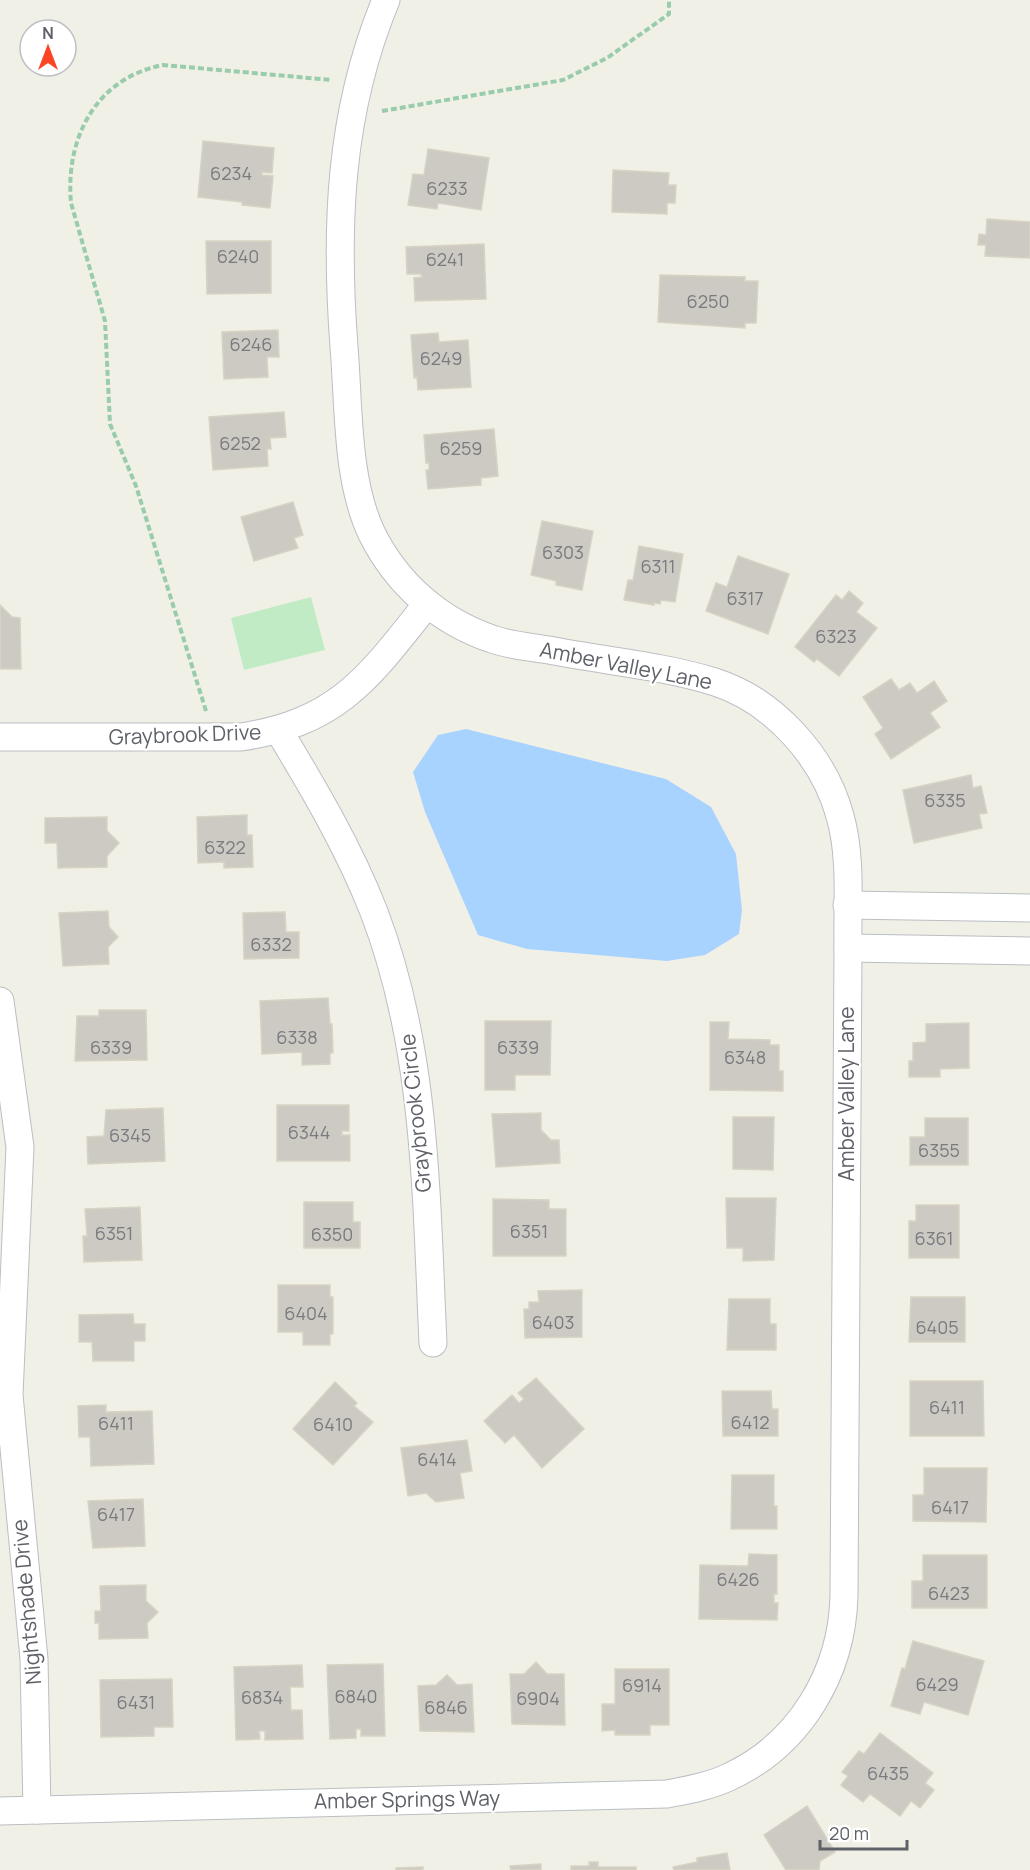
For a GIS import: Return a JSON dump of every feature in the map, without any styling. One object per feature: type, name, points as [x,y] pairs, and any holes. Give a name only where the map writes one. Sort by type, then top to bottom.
[{"type":"street","name":"Amber Valley Lane","points":[[386,0],[359,82],[351,116],[343,172],[338,241],[357,484],[368,525],[387,560],[427,604],[457,624],[492,639],[682,674],[718,683],[761,706],[800,743],[817,765],[840,815],[845,842],[848,948],[844,1609],[837,1650],[826,1680],[794,1728]]},
{"type":"street","name":"Graybrook Drive","points":[[0,737],[241,737],[279,731],[318,714],[346,697],[377,666],[427,604]]},
{"type":"street","name":"Graybrook Circle","points":[[279,731],[332,821],[354,865],[374,913],[396,981],[420,1103],[433,1343]]},
{"type":"street","points":[[847,905],[1030,908]]},
{"type":"street","points":[[848,948],[1030,951]]},
{"type":"street","name":"Nightshade Drive","points":[[0,1000],[20,1147],[9,1395],[33,1647],[37,1809]]},
{"type":"street","name":"Amber Springs Way","points":[[0,1811],[667,1794],[729,1778],[775,1748],[794,1728]]},
{"type":"path","points":[[351,116],[563,80],[607,58],[650,29],[669,14],[669,0]]},
{"type":"path","points":[[214,737],[136,486],[110,424],[105,321],[71,202],[69,184],[74,152],[95,102],[140,69],[163,65],[359,82]]},
{"type":"green space","points":[[311,597],[325,650],[244,670],[231,618]]},
{"type":"water","points":[[466,729],[666,779],[711,807],[736,854],[742,910],[739,934],[705,955],[667,961],[527,949],[478,935],[425,812],[413,772],[438,735]]},
{"type":"building","points":[[203,141],[274,148],[272,173],[262,172],[262,175],[273,176],[270,208],[198,197]]},
{"type":"building","points":[[428,149],[489,158],[481,210],[438,203],[437,209],[408,205],[413,174],[424,175]]},
{"type":"building","points":[[613,170],[669,173],[668,185],[676,185],[675,203],[667,203],[667,214],[612,212]]},
{"type":"building","points":[[987,219],[1030,222],[1030,258],[985,256],[986,245],[978,245],[979,234],[986,235]]},
{"type":"building","points":[[206,241],[271,241],[271,293],[207,294]]},
{"type":"building","points":[[484,244],[486,299],[415,301],[414,278],[422,277],[421,274],[407,274],[406,247]]},
{"type":"building","points":[[660,275],[745,277],[745,281],[758,281],[756,323],[745,323],[745,328],[658,322]]},
{"type":"building","points":[[278,330],[279,357],[267,357],[268,377],[224,379],[222,332]]},
{"type":"building","points":[[438,333],[439,342],[468,340],[471,387],[418,390],[417,377],[414,378],[411,335]]},
{"type":"building","points":[[284,412],[286,437],[270,438],[271,449],[267,449],[268,466],[213,470],[209,417]]},
{"type":"building","points":[[494,429],[498,476],[481,478],[481,485],[428,489],[426,470],[429,470],[429,463],[426,463],[424,435]]},
{"type":"building","points":[[293,502],[303,535],[294,538],[298,548],[254,561],[241,517]]},
{"type":"building","points":[[542,521],[593,531],[582,590],[556,585],[556,581],[531,575]]},
{"type":"building","points":[[639,546],[683,554],[675,602],[661,600],[660,604],[654,603],[654,605],[624,600],[628,580],[633,580]]},
{"type":"building","points":[[738,556],[789,574],[768,634],[706,611],[716,583],[727,587]]},
{"type":"building","points":[[849,591],[863,603],[856,612],[877,628],[839,676],[817,659],[814,662],[795,647],[836,595],[842,600]]},
{"type":"building","points":[[0,605],[12,617],[20,618],[21,669],[0,669]]},
{"type":"building","points":[[891,679],[899,690],[910,683],[917,693],[934,681],[947,701],[930,713],[940,727],[891,759],[875,734],[883,728],[863,697]]},
{"type":"building","points":[[971,775],[973,788],[981,786],[987,813],[979,814],[982,828],[914,843],[903,790]]},
{"type":"building","points":[[247,815],[247,835],[252,835],[253,867],[224,868],[224,862],[198,863],[197,817]]},
{"type":"building","points":[[107,817],[107,831],[119,843],[107,856],[107,867],[58,868],[57,843],[45,843],[45,818]]},
{"type":"building","points":[[108,911],[109,927],[118,937],[108,947],[109,964],[63,966],[59,913]]},
{"type":"building","points":[[285,912],[286,932],[299,932],[299,958],[244,959],[243,913]]},
{"type":"building","points":[[328,998],[333,1053],[330,1053],[330,1064],[302,1065],[302,1052],[262,1054],[260,1001]]},
{"type":"building","points":[[99,1010],[146,1010],[147,1060],[75,1061],[77,1016],[99,1016]]},
{"type":"building","points":[[485,1021],[551,1021],[550,1075],[515,1075],[515,1090],[485,1090]]},
{"type":"building","points":[[710,1022],[729,1022],[728,1039],[770,1040],[770,1045],[779,1045],[779,1071],[783,1071],[783,1091],[710,1090]]},
{"type":"building","points":[[969,1023],[969,1068],[940,1069],[940,1077],[909,1077],[909,1061],[913,1061],[913,1043],[926,1042],[926,1024]]},
{"type":"building","points":[[277,1105],[349,1105],[349,1131],[342,1131],[342,1135],[350,1135],[350,1161],[277,1161]]},
{"type":"building","points":[[163,1108],[165,1161],[88,1164],[87,1137],[104,1136],[106,1110]]},
{"type":"building","points":[[541,1113],[541,1130],[551,1140],[559,1140],[560,1163],[496,1167],[492,1114]]},
{"type":"building","points":[[733,1117],[774,1117],[773,1170],[733,1169]]},
{"type":"building","points":[[925,1118],[968,1118],[968,1165],[910,1165],[910,1137],[925,1137]]},
{"type":"building","points":[[726,1198],[776,1198],[774,1260],[743,1261],[743,1248],[727,1248]]},
{"type":"building","points":[[493,1199],[549,1200],[549,1209],[566,1209],[566,1256],[493,1256]]},
{"type":"building","points":[[304,1202],[353,1202],[353,1222],[360,1222],[360,1248],[304,1248]]},
{"type":"building","points":[[916,1205],[959,1205],[959,1258],[909,1258],[909,1221],[916,1221]]},
{"type":"building","points":[[140,1207],[142,1260],[84,1262],[83,1236],[87,1236],[85,1209]]},
{"type":"building","points":[[278,1285],[330,1285],[330,1297],[333,1297],[333,1334],[330,1334],[330,1345],[303,1345],[303,1332],[278,1332]]},
{"type":"building","points":[[582,1290],[582,1337],[525,1338],[524,1309],[529,1309],[529,1302],[539,1302],[538,1291]]},
{"type":"building","points":[[911,1297],[965,1297],[965,1342],[909,1342]]},
{"type":"building","points":[[729,1299],[770,1299],[770,1324],[776,1324],[776,1350],[727,1350]]},
{"type":"building","points":[[133,1314],[134,1324],[145,1324],[145,1341],[134,1341],[134,1361],[93,1361],[92,1342],[79,1342],[79,1315]]},
{"type":"building","points":[[536,1378],[584,1429],[542,1468],[514,1435],[505,1443],[484,1421],[512,1395],[519,1403],[524,1399],[518,1393]]},
{"type":"building","points":[[910,1381],[983,1381],[984,1436],[910,1436]]},
{"type":"building","points":[[335,1382],[357,1403],[354,1406],[373,1422],[333,1465],[293,1429]]},
{"type":"building","points":[[722,1391],[771,1391],[772,1409],[778,1409],[778,1436],[723,1436]]},
{"type":"building","points":[[106,1405],[106,1412],[152,1411],[154,1464],[91,1466],[90,1437],[79,1437],[78,1406]]},
{"type":"building","points":[[467,1440],[472,1471],[460,1473],[464,1498],[436,1502],[426,1493],[408,1496],[401,1448]]},
{"type":"building","points":[[924,1468],[987,1468],[986,1522],[913,1521],[913,1495],[924,1495]]},
{"type":"building","points":[[732,1475],[774,1475],[777,1529],[731,1529]]},
{"type":"building","points":[[143,1499],[145,1546],[93,1548],[88,1501]]},
{"type":"building","points":[[749,1554],[777,1555],[777,1594],[774,1594],[774,1603],[778,1603],[777,1620],[699,1619],[700,1565],[748,1566]]},
{"type":"building","points":[[923,1555],[987,1555],[987,1608],[912,1608],[912,1581],[923,1581]]},
{"type":"building","points":[[146,1585],[146,1601],[158,1612],[147,1623],[148,1638],[99,1639],[99,1623],[95,1623],[95,1611],[101,1611],[100,1586]]},
{"type":"building","points":[[913,1641],[984,1661],[968,1715],[924,1702],[920,1714],[891,1706]]},
{"type":"building","points":[[536,1662],[547,1674],[564,1674],[565,1725],[512,1724],[510,1674],[524,1674]]},
{"type":"building","points":[[383,1664],[385,1736],[361,1736],[361,1729],[356,1729],[356,1738],[330,1739],[327,1665]]},
{"type":"building","points":[[302,1665],[303,1687],[290,1687],[291,1710],[302,1710],[303,1739],[265,1740],[265,1731],[259,1731],[260,1739],[236,1740],[234,1667]]},
{"type":"building","points":[[615,1669],[669,1669],[669,1725],[650,1725],[650,1735],[615,1735],[615,1730],[602,1731],[602,1704],[615,1704]]},
{"type":"building","points":[[447,1675],[457,1685],[472,1684],[474,1732],[420,1731],[418,1686],[436,1685]]},
{"type":"building","points":[[172,1679],[173,1727],[154,1727],[154,1736],[101,1737],[100,1680]]},
{"type":"building","points":[[880,1733],[933,1773],[925,1783],[934,1790],[920,1808],[911,1801],[900,1816],[870,1794],[863,1802],[841,1785],[848,1776],[842,1772],[859,1751],[864,1754]]},
{"type":"building","points":[[807,1806],[835,1852],[820,1861],[819,1870],[786,1870],[764,1835]]},
{"type":"building","points":[[727,1853],[730,1870],[674,1870],[673,1867],[697,1862],[697,1858]]},
{"type":"building","points":[[589,1862],[598,1862],[598,1867],[636,1867],[636,1870],[571,1870],[571,1866],[589,1866]]},
{"type":"building","points":[[541,1864],[541,1870],[511,1870],[510,1866]]},
{"type":"building","points":[[423,1867],[423,1870],[396,1870],[396,1868]]}]
